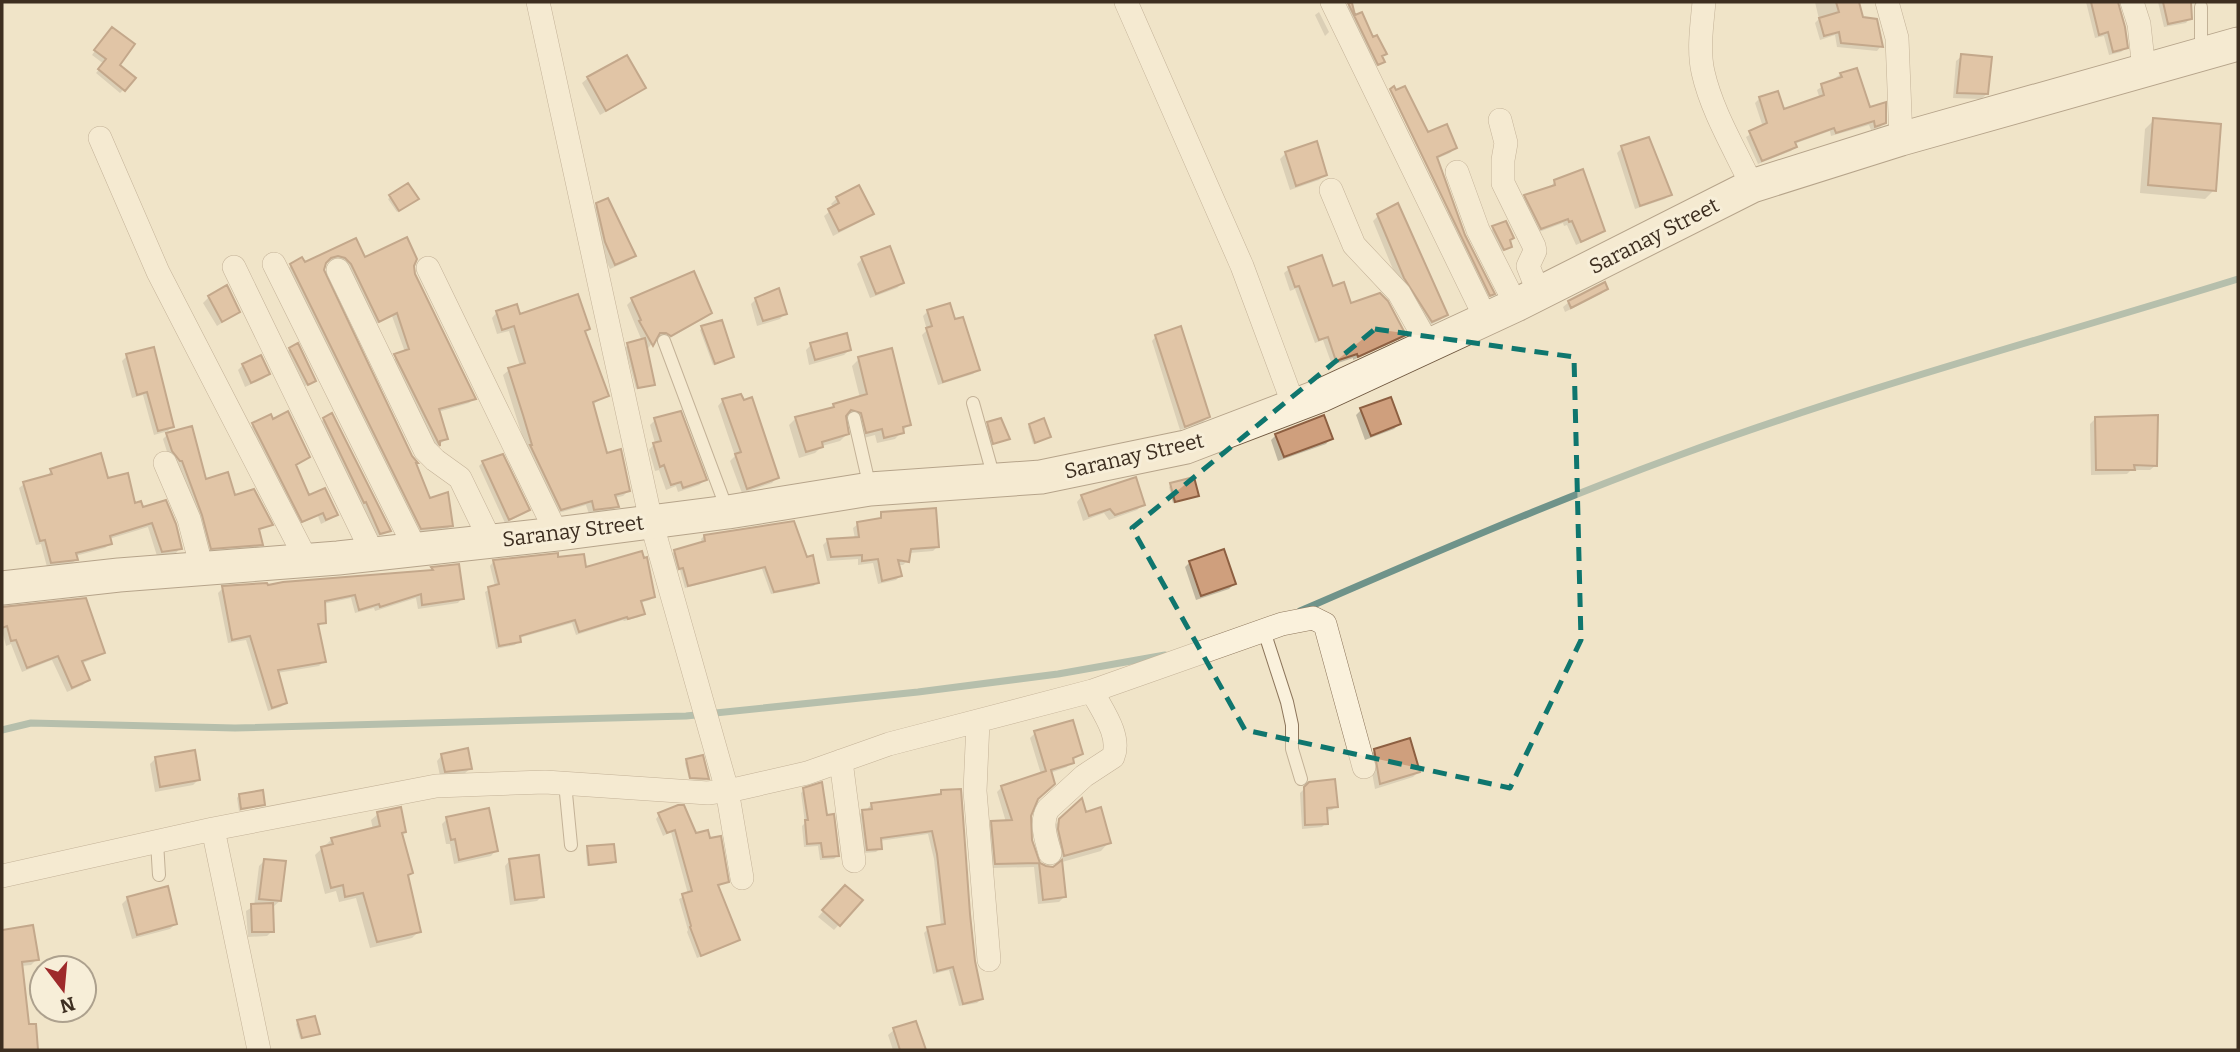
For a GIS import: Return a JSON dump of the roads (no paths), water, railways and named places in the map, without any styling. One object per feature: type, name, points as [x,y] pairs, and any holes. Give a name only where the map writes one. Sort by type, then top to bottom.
[{"type":"street","points":[[538,2],[651,521],[727,790],[742,878]]},
{"type":"street","points":[[1126,2],[1242,266],[1294,407]]},
{"type":"street","points":[[1332,2],[1486,319]]},
{"type":"street","points":[[1704,2],[1701,36],[1703,70],[1713,103],[1752,186]]},
{"type":"street","points":[[1887,2],[1897,38],[1901,139]]},
{"type":"street","points":[[2132,2],[2139,24],[2144,70]]},
{"type":"street","name":"Saranay Street","points":[[2,588],[491,542],[728,512],[870,489],[1041,477],[1186,447],[1294,407],[1429,346],[1527,300],[1752,186],[1901,139],[2238,44]]},
{"type":"street","points":[[1500,120],[1506,146],[1503,183],[1535,251],[1528,266],[1527,300]]},
{"type":"street","points":[[100,138],[158,272],[306,559]]},
{"type":"street","points":[[1457,172],[1478,230],[1527,300]]},
{"type":"street","points":[[1331,190],[1354,245],[1399,293],[1429,346]]},
{"type":"street","points":[[274,264],[416,550]]},
{"type":"street","points":[[234,267],[373,554]]},
{"type":"street","points":[[428,268],[557,534]]},
{"type":"street","points":[[338,270],[425,450],[460,478],[491,542]]},
{"type":"street","points":[[165,463],[189,519],[202,569]]},
{"type":"street","points":[[2,876],[213,829],[436,786],[545,782],[708,793],[727,790],[807,773],[889,744],[1092,691],[1264,631],[1313,618],[1325,624],[1364,767]]},
{"type":"street","points":[[1050,853],[1044,815],[1084,776],[1113,757],[1116,752],[1111,727],[1092,691]]},
{"type":"street","points":[[978,722],[975,791],[989,960]]},
{"type":"street","points":[[841,761],[854,861]]},
{"type":"street","points":[[213,829],[259,1050]]},
{"type":"lane","points":[[2201,7],[2201,55]]},
{"type":"lane","points":[[664,341],[728,512]]},
{"type":"lane","points":[[973,403],[995,482]]},
{"type":"lane","points":[[854,418],[870,489]]},
{"type":"lane","points":[[1264,631],[1287,702],[1292,725],[1292,749],[1301,779]]},
{"type":"lane","points":[[565,783],[571,845]]},
{"type":"lane","points":[[157,842],[159,875]]},
{"type":"waterway","points":[[1300,611],[1534,511],[1746,431],[1886,385],[2238,279]]},
{"type":"waterway","points":[[2,730],[31,723],[235,728],[686,716],[918,692],[1058,674],[1165,655]]}]
